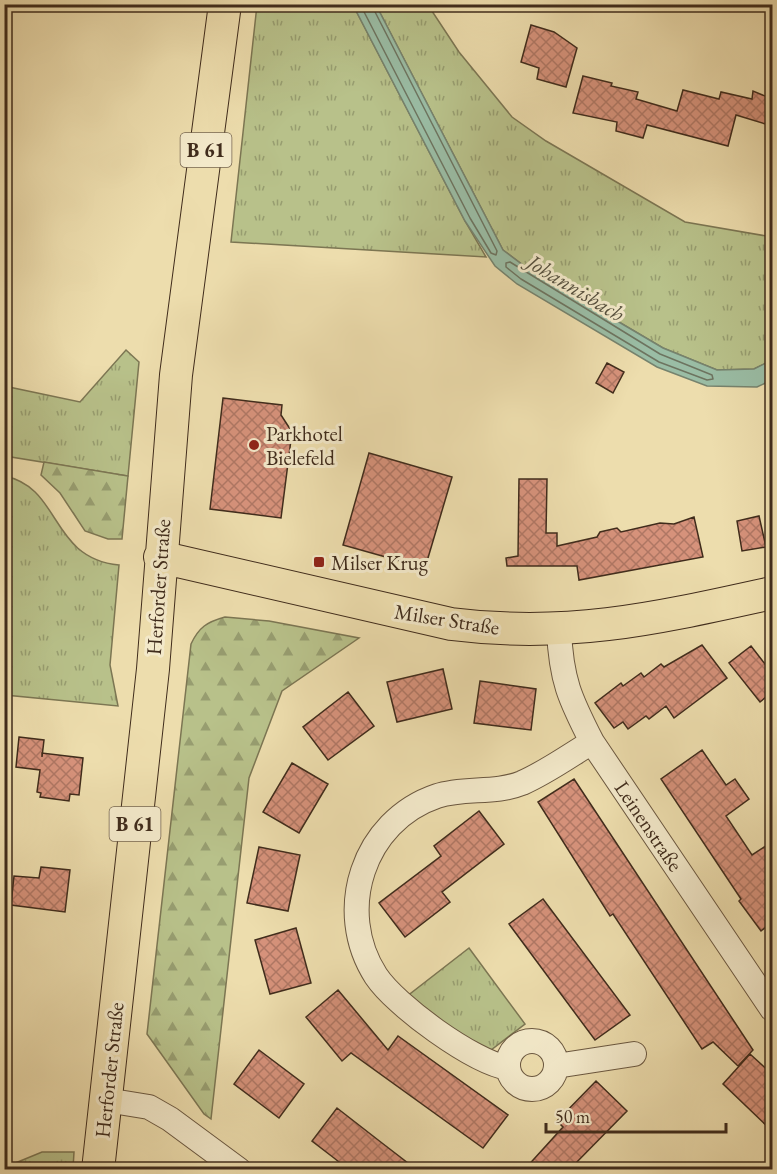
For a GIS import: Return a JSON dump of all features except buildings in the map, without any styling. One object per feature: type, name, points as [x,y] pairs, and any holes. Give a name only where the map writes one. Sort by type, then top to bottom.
[{"type":"main road","name":"Herforder Straße","points":[[98,1170],[153,669],[176,375],[225,4]]},
{"type":"main road","name":"Milser Straße","points":[[160,557],[451,624],[500,629],[559,630],[622,624],[772,593]]},
{"type":"street","name":"Leinenstraße","points":[[559,630],[564,681],[569,698],[592,742],[772,1009]]},
{"type":"street","points":[[508,1068],[493,1065],[472,1053],[407,1008],[381,983],[360,938],[357,904],[359,879],[363,865],[376,843],[397,820],[412,809],[436,796],[520,784],[592,742]]},
{"type":"street","points":[[530,1041],[545,1044],[550,1049],[556,1066],[548,1083],[535,1089],[520,1086],[510,1075],[508,1068],[511,1053],[522,1042],[530,1041]]},
{"type":"street","points":[[556,1066],[634,1054]]},
{"type":"street","points":[[106,1100],[149,1107],[170,1119],[239,1170]]},
{"type":"green space","points":[[257,5],[353,5],[486,257],[231,242]]},
{"type":"green space","points":[[376,5],[428,5],[459,52],[512,117],[546,141],[685,222],[772,237],[772,360],[754,369],[717,370],[663,348],[527,268],[503,250]]},
{"type":"green space","points":[[126,350],[139,362],[128,476],[5,456],[4,386],[80,402]]},
{"type":"green space","points":[[44,462],[128,476],[122,539],[108,539],[85,531],[60,493],[41,475]]},
{"type":"green space","points":[[4,476],[23,483],[37,494],[67,537],[80,550],[96,560],[119,565],[110,665],[118,706],[5,695]]},
{"type":"green space","points":[[225,617],[269,621],[359,638],[282,691],[249,778],[211,1119],[204,1114],[147,1034],[191,644],[204,626]]},
{"type":"green space","points":[[469,948],[525,1024],[491,1050],[481,1051],[406,997]]},
{"type":"green space","points":[[42,1152],[74,1152],[73,1169],[7,1169],[13,1164]]},
{"type":"water","points":[[353,5],[376,5],[503,250],[527,268],[663,348],[717,370],[754,369],[772,360],[772,380],[757,387],[707,386],[657,367],[517,284],[495,266],[465,221]]},
{"type":"place","name":"Parkhotel Bielefeld","points":[[254,445]]},
{"type":"place","name":"Milser Krug","points":[[319,562]]},
{"type":"water label","name":"Johannisbach","points":[[576,288]]}]
